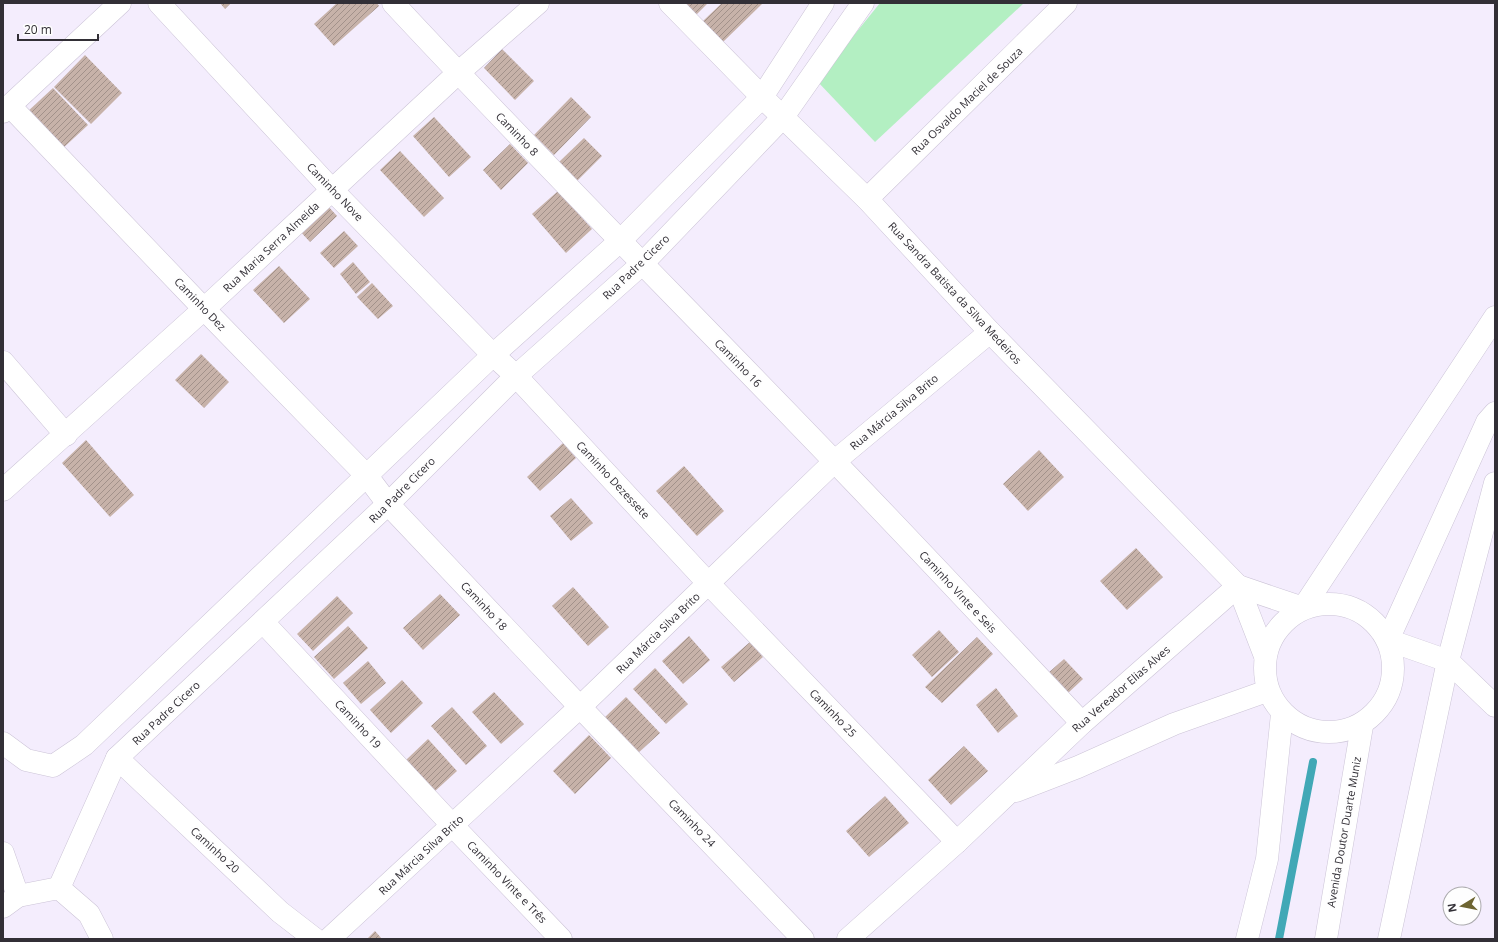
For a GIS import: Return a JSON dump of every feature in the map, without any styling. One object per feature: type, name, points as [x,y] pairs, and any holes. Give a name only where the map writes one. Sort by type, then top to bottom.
[{"type":"street","points":[[7,109],[120,3]]},
{"type":"street","name":"Caminho Nove","points":[[159,3],[332,191],[493,355],[516,376]]},
{"type":"street","name":"Caminho 8","points":[[393,3],[458,73],[642,264]]},
{"type":"street","name":"Rua Maria Serra Almeida","points":[[3,490],[66,435],[204,309],[458,73],[538,3]]},
{"type":"street","name":"Rua Sandra Batista da Silva Medeiros","points":[[670,3],[762,97],[867,199],[990,332],[1238,586],[1265,656]]},
{"type":"street","points":[[3,743],[26,760],[54,766],[84,745],[493,355],[620,241],[762,97],[823,3]]},
{"type":"street","name":"Rua Padre Cicero","points":[[58,888],[117,758],[388,504],[516,376],[642,264],[783,117],[864,3]]},
{"type":"street","name":"Rua Osvaldo Maciel de Souza","points":[[867,199],[1066,3]]},
{"type":"street","name":"Caminho Dez","points":[[7,109],[367,476],[388,504]]},
{"type":"street","name":"Caminho 16","points":[[642,264],[835,461]]},
{"type":"street","points":[[1495,317],[1303,608],[1285,619],[1265,656],[1267,691],[1282,714],[1320,734],[1362,726],[1388,697],[1394,678],[1388,640],[1487,422],[1495,413]]},
{"type":"street","name":"Rua Márcia Silva Brito","points":[[329,939],[580,707],[835,461],[990,332]]},
{"type":"street","points":[[3,362],[66,435]]},
{"type":"street","name":"Caminho Dezessete","points":[[516,376],[709,584]]},
{"type":"street","name":"Caminho Vinte e Seis","points":[[835,461],[1082,723]]},
{"type":"street","points":[[1389,939],[1448,661],[1495,483]]},
{"type":"street","name":"Caminho 18","points":[[388,504],[580,707]]},
{"type":"street","name":"Caminho 25","points":[[709,584],[957,842]]},
{"type":"street","name":"Rua Sandra Batista da Silva Medeiros","points":[[1238,586],[1303,608]]},
{"type":"street","name":"Rua Vereador Elias Alves","points":[[848,939],[957,842],[1082,723],[1238,586]]},
{"type":"street","points":[[1303,608],[1342,604],[1361,611],[1388,640],[1448,661],[1495,706]]},
{"type":"street","name":"Caminho 19","points":[[263,622],[453,826]]},
{"type":"street","name":"Rua Vereador Elias Alves","points":[[1007,794],[1078,767],[1174,724],[1267,691]]},
{"type":"street","name":"Caminho 24","points":[[580,707],[803,939]]},
{"type":"street","points":[[1247,939],[1266,859],[1282,714]]},
{"type":"street","name":"Avenida Doutor Duarte Muniz","points":[[1326,939],[1362,726]]},
{"type":"street","name":"Caminho 20","points":[[117,758],[280,912],[315,939]]},
{"type":"street","name":"Caminho Vinte e Três","points":[[453,826],[561,939]]},
{"type":"street","points":[[3,853],[10,902],[58,888],[89,914],[102,939]]},
{"type":"green space","points":[[880,3],[1024,3],[875,142],[817,81]]},
{"type":"building","points":[[220,3],[231,3],[225,9]]},
{"type":"building","points":[[337,3],[377,3],[379,6],[334,46],[314,24]]},
{"type":"building","points":[[685,3],[708,3],[696,15]]},
{"type":"building","points":[[722,3],[763,3],[723,42],[703,21]]},
{"type":"building","points":[[502,49],[534,81],[515,100],[484,68]]},
{"type":"building","points":[[85,55],[122,93],[91,124],[54,87]]},
{"type":"building","points":[[53,88],[88,125],[61,150],[26,113]]},
{"type":"building","points":[[571,97],[591,117],[554,155],[534,135]]},
{"type":"building","points":[[434,117],[471,157],[449,177],[413,136]]},
{"type":"building","points":[[584,138],[602,156],[577,181],[559,162]]},
{"type":"building","points":[[510,144],[528,163],[501,190],[483,170]]},
{"type":"building","points":[[400,151],[444,198],[424,217],[380,170]]},
{"type":"building","points":[[558,191],[592,229],[566,253],[532,214]]},
{"type":"building","points":[[326,204],[337,216],[310,242],[298,229]]},
{"type":"building","points":[[344,231],[358,246],[334,268],[320,253]]},
{"type":"building","points":[[353,262],[370,282],[356,294],[340,274]]},
{"type":"building","points":[[279,266],[310,299],[284,323],[253,290]]},
{"type":"building","points":[[372,283],[393,306],[378,319],[357,297]]},
{"type":"building","points":[[201,354],[229,382],[204,408],[175,380]]},
{"type":"building","points":[[86,440],[134,495],[110,517],[62,463]]},
{"type":"building","points":[[563,443],[576,458],[540,491],[527,477]]},
{"type":"building","points":[[1039,450],[1064,477],[1028,511],[1003,484]]},
{"type":"building","points":[[684,466],[724,511],[697,536],[656,491]]},
{"type":"building","points":[[571,498],[593,523],[571,541],[550,516]]},
{"type":"building","points":[[1136,548],[1163,577],[1127,610],[1100,581]]},
{"type":"building","points":[[573,587],[609,627],[588,646],[552,606]]},
{"type":"building","points":[[440,594],[460,615],[423,650],[403,628]]},
{"type":"building","points":[[337,596],[353,613],[313,651],[297,634]]},
{"type":"building","points":[[348,626],[368,648],[334,679],[314,657]]},
{"type":"building","points":[[939,630],[959,652],[932,677],[912,655]]},
{"type":"building","points":[[689,636],[710,660],[683,684],[662,661]]},
{"type":"building","points":[[977,637],[993,654],[942,703],[925,687]]},
{"type":"building","points":[[750,642],[763,657],[734,682],[721,667]]},
{"type":"building","points":[[1064,659],[1083,679],[1067,694],[1047,674]]},
{"type":"building","points":[[368,661],[386,683],[361,704],[343,683]]},
{"type":"building","points":[[655,668],[688,704],[666,724],[633,689]]},
{"type":"building","points":[[402,680],[423,703],[391,733],[370,710]]},
{"type":"building","points":[[996,688],[1018,716],[998,733],[976,705]]},
{"type":"building","points":[[494,692],[524,724],[501,744],[472,712]]},
{"type":"building","points":[[626,697],[660,733],[637,754],[603,719]]},
{"type":"building","points":[[452,707],[487,746],[466,765],[431,726]]},
{"type":"building","points":[[589,735],[611,758],[575,794],[553,771]]},
{"type":"building","points":[[428,739],[457,771],[434,792],[405,761]]},
{"type":"building","points":[[964,746],[988,771],[951,805],[928,780]]},
{"type":"building","points":[[885,796],[909,823],[869,857],[846,831]]},
{"type":"building","points":[[375,931],[382,939],[367,939]]},
{"type":"waterway","points":[[1279,939],[1313,762]]}]
